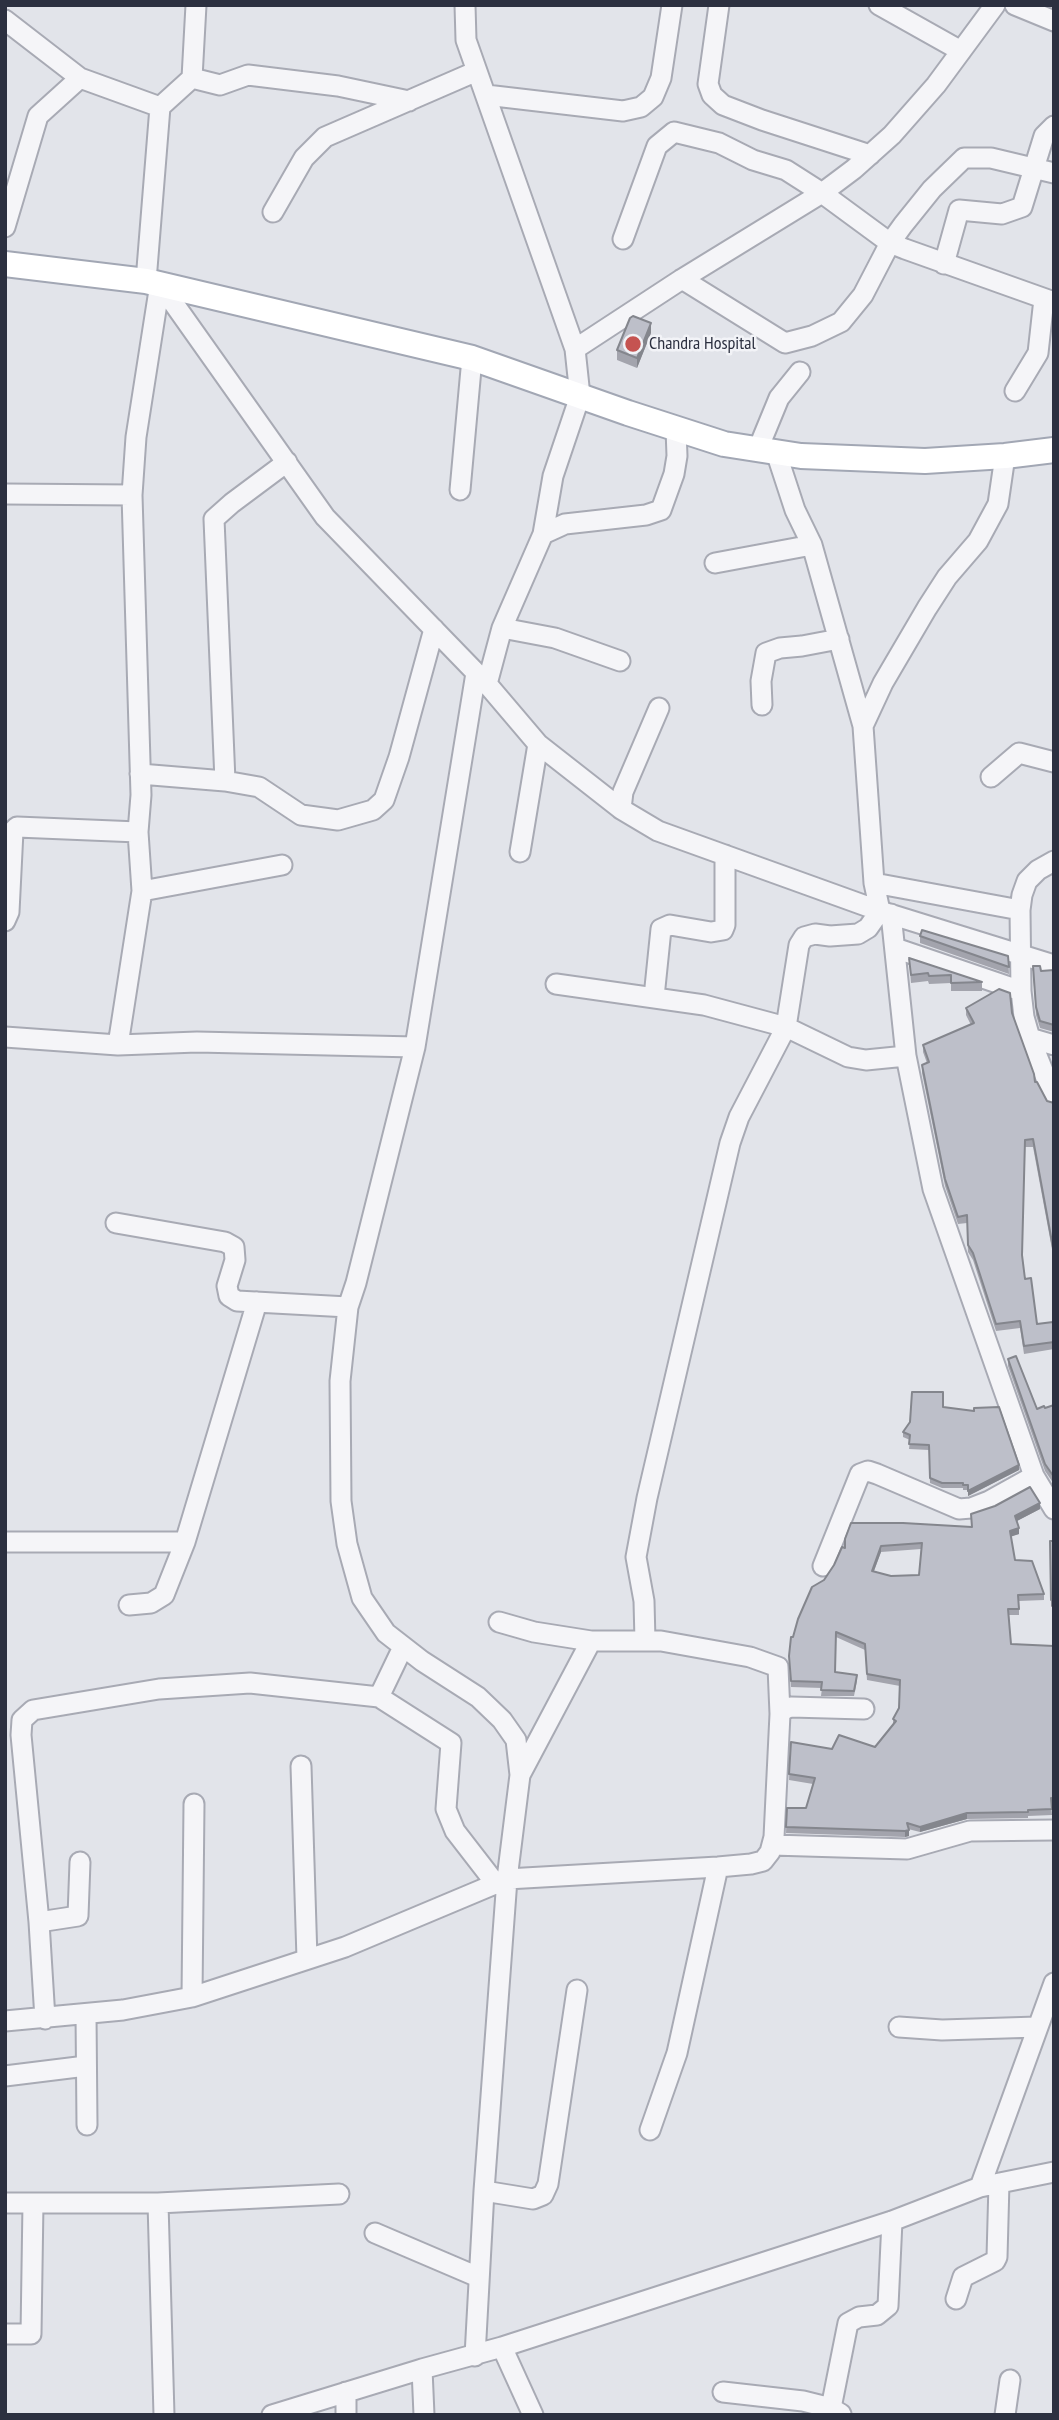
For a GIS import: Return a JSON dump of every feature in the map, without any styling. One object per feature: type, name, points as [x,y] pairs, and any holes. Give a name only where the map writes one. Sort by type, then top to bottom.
[{"type":"main road","points":[[5,264],[153,282],[472,358],[724,444],[801,456],[925,461],[1005,457],[1054,450]]},
{"type":"street","points":[[118,1045],[142,891],[138,832],[140,774],[132,495],[153,282],[160,107],[192,78],[196,5]]},
{"type":"street","points":[[486,95],[623,111],[641,107],[653,97],[662,78],[672,5]]},
{"type":"street","points":[[719,5],[708,84],[712,95],[723,105],[762,120],[870,155]]},
{"type":"street","points":[[879,5],[961,51]]},
{"type":"street","points":[[575,349],[822,193],[870,155],[892,135],[996,5]]},
{"type":"street","points":[[1015,5],[1054,21]]},
{"type":"street","points":[[463,7],[466,40],[575,349],[580,396],[553,476],[543,534],[481,678],[415,1047],[348,1307],[340,1381],[341,1501],[347,1544],[362,1598],[386,1633],[478,1698],[502,1720],[516,1740],[520,1775],[501,1881],[475,2356]]},
{"type":"street","points":[[5,20],[80,78],[160,107]]},
{"type":"street","points":[[273,212],[304,158],[325,137],[477,71]]},
{"type":"street","points":[[192,78],[220,85],[248,75],[338,86],[409,101]]},
{"type":"street","points":[[5,227],[38,116],[80,78]]},
{"type":"street","points":[[944,264],[959,210],[1002,214],[1022,207],[1044,170],[1044,136],[1054,126]]},
{"type":"street","points":[[623,239],[657,146],[674,132],[719,143],[753,160],[786,170],[890,243],[1049,301],[1038,353],[1016,391]]},
{"type":"street","points":[[682,279],[785,343],[812,336],[841,322],[863,295],[890,243],[932,189],[964,158],[991,158],[1044,170]]},
{"type":"street","points":[[153,282],[325,517],[481,678],[538,744],[621,810],[659,831],[725,855],[886,912],[1054,965]]},
{"type":"street","points":[[460,490],[472,358]]},
{"type":"street","points":[[800,372],[779,398],[767,450],[812,545],[863,726],[874,883],[886,912],[895,948],[906,1056],[933,1189],[1034,1476],[1054,1509]]},
{"type":"street","points":[[543,534],[565,524],[646,515],[661,510],[674,474],[677,456],[676,429]]},
{"type":"street","points":[[863,726],[883,682],[927,608],[947,577],[978,541],[998,504],[1005,457]]},
{"type":"street","points":[[225,781],[214,519],[287,462]]},
{"type":"street","points":[[5,494],[132,495]]},
{"type":"street","points":[[715,563],[812,545]]},
{"type":"street","points":[[502,628],[555,638],[620,661]]},
{"type":"street","points":[[140,774],[225,781],[259,787],[301,815],[338,820],[373,810],[384,800],[399,757],[433,629]]},
{"type":"street","points":[[762,705],[761,681],[766,653],[780,648],[839,639]]},
{"type":"street","points":[[621,810],[623,792],[659,708]]},
{"type":"street","points":[[520,852],[538,744]]},
{"type":"street","points":[[990,778],[1020,753],[1054,762]]},
{"type":"street","points":[[5,921],[9,912],[13,831],[17,827],[138,832]]},
{"type":"street","points":[[654,997],[661,929],[670,925],[711,932],[723,930],[725,855]]},
{"type":"street","points":[[1054,861],[1038,870],[1027,881],[1020,910],[1021,990],[1030,1038],[1054,1098]]},
{"type":"street","points":[[142,891],[282,865]]},
{"type":"street","points":[[874,883],[1020,910]]},
{"type":"street","points":[[645,1641],[644,1601],[636,1558],[650,1485],[738,1117],[786,1027],[799,945],[804,937],[815,934],[830,936],[858,933],[886,912]]},
{"type":"street","points":[[895,948],[1021,990]]},
{"type":"street","points":[[556,984],[704,1005],[786,1027],[848,1057],[866,1060],[906,1056]]},
{"type":"street","points":[[5,1037],[118,1045],[197,1042],[415,1047]]},
{"type":"street","points":[[1030,1038],[1054,1045]]},
{"type":"street","points":[[116,1223],[225,1242],[233,1247],[235,1260],[227,1286],[229,1296],[237,1301],[348,1307]]},
{"type":"street","points":[[129,1605],[151,1603],[164,1595],[185,1542],[257,1302]]},
{"type":"street","points":[[823,1566],[860,1474],[868,1471],[959,1509],[971,1508],[989,1501],[1034,1476]]},
{"type":"street","points":[[5,1542],[185,1542]]},
{"type":"street","points":[[5,2021],[123,2010],[192,1997],[345,1947],[501,1881],[718,1867],[763,1861],[772,1845],[780,1714],[778,1667],[750,1657],[661,1641],[591,1641],[534,1632],[499,1622]]},
{"type":"street","points":[[520,1775],[591,1641]]},
{"type":"street","points":[[379,1697],[403,1647]]},
{"type":"street","points":[[45,2019],[39,1922],[13,1736],[22,1720],[33,1710],[159,1689],[250,1683],[379,1697],[451,1743],[446,1809],[454,1831],[501,1881]]},
{"type":"street","points":[[780,1714],[791,1707],[864,1709]]},
{"type":"street","points":[[301,1766],[307,1959]]},
{"type":"street","points":[[192,1997],[194,1804]]},
{"type":"street","points":[[772,1845],[908,1849],[970,1831],[1054,1830]]},
{"type":"street","points":[[39,1922],[78,1916],[80,1862]]},
{"type":"street","points":[[650,2130],[677,2053],[718,1867]]},
{"type":"street","points":[[956,2299],[963,2277],[995,2261],[997,2257],[990,2185],[1037,2027],[1054,1983]]},
{"type":"street","points":[[484,2191],[533,2199],[543,2195],[548,2184],[578,1990]]},
{"type":"street","points":[[86,2014],[87,2125]]},
{"type":"street","points":[[899,2027],[942,2030],[1037,2027]]},
{"type":"street","points":[[5,2076],[86,2066]]},
{"type":"street","points":[[272,2415],[422,2369],[475,2356],[892,2221],[990,2185],[1054,2172]]},
{"type":"street","points":[[5,2203],[159,2203],[339,2194]]},
{"type":"street","points":[[5,2334],[31,2334],[33,2203]]},
{"type":"street","points":[[159,2203],[164,2415]]},
{"type":"street","points":[[723,2392],[775,2397],[836,2412],[848,2323],[859,2317],[877,2315],[888,2306],[892,2221]]},
{"type":"street","points":[[375,2233],[478,2277]]},
{"type":"street","points":[[502,2347],[533,2415]]},
{"type":"street","points":[[422,2369],[424,2415]]},
{"type":"street","points":[[1005,2415],[1010,2380]]},
{"type":"street","points":[[346,2392],[346,2415]]},
{"type":"building","points":[[633,316],[651,323],[637,358],[617,350]]},
{"type":"building","points":[[922,930],[1008,956],[1009,967],[920,936]]},
{"type":"building","points":[[909,958],[982,982],[951,983],[951,975],[911,975]]},
{"type":"building","points":[[1033,966],[1040,966],[1041,971],[1054,970],[1054,1025],[1040,1021],[1036,1007]]},
{"type":"building","points":[[999,989],[1010,993],[1012,1013],[1035,1082],[1047,1101],[1054,1103],[1054,1253],[1033,1139],[1025,1140],[1022,1255],[1025,1279],[1031,1278],[1037,1324],[1053,1322],[1054,1342],[1024,1346],[1020,1321],[996,1324],[968,1245],[967,1215],[958,1217],[945,1179],[922,1065],[929,1062],[923,1045],[974,1023],[966,1008]]},
{"type":"building","points":[[1016,1356],[1037,1409],[1054,1405],[1054,1477],[1045,1464],[1008,1359]]},
{"type":"building","points":[[912,1392],[943,1392],[943,1407],[974,1411],[974,1408],[999,1407],[1019,1465],[968,1491],[968,1485],[963,1483],[942,1483],[930,1478],[929,1445],[909,1444],[910,1435],[903,1432],[910,1422]]},
{"type":"building","points":[[1030,1487],[1040,1503],[1015,1516],[1019,1528],[1010,1531],[1015,1560],[1032,1561],[1044,1594],[1018,1595],[1019,1609],[1008,1609],[1011,1644],[1054,1646],[1052,1809],[967,1813],[920,1827],[907,1823],[909,1830],[905,1831],[786,1827],[787,1808],[806,1808],[815,1778],[789,1774],[791,1742],[832,1749],[839,1735],[875,1747],[896,1721],[893,1719],[899,1708],[900,1680],[867,1674],[865,1644],[836,1632],[835,1672],[857,1675],[854,1691],[821,1690],[822,1682],[791,1681],[791,1637],[812,1587],[824,1580],[842,1547],[845,1548],[845,1539],[851,1523],[972,1527],[971,1514],[995,1506]],"holes":[[[922,1543],[919,1575],[891,1576],[872,1571],[881,1546]]]},
{"type":"building","points":[[1050,1541],[1054,1541],[1054,1598],[1051,1600]]},
{"type":"place","name":"Chandra Hospital","points":[[633,344]]}]
